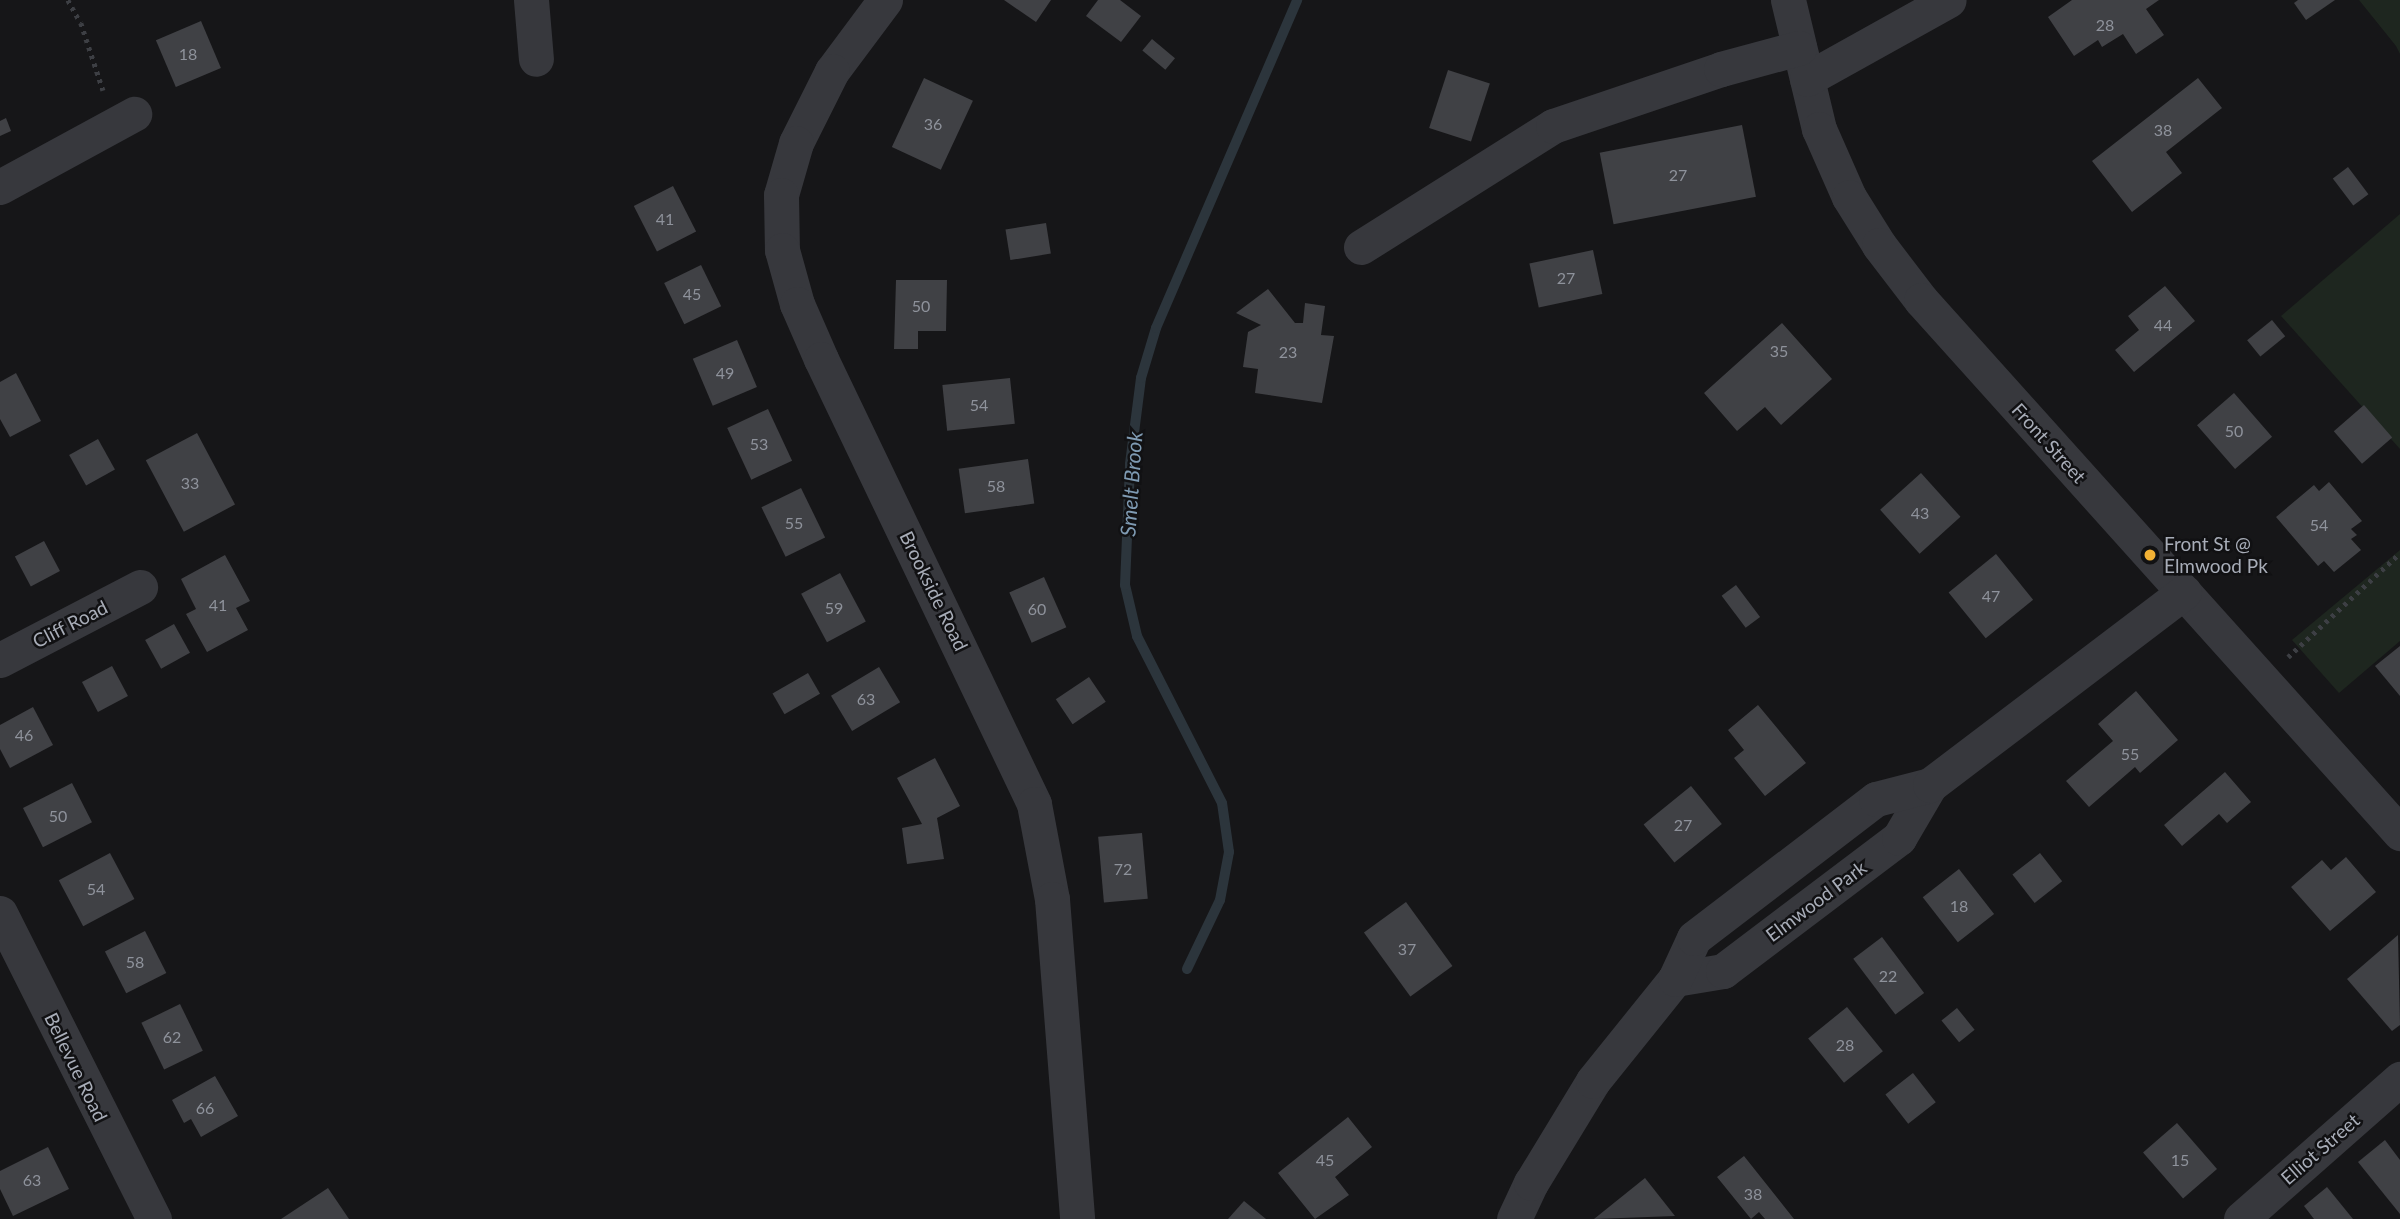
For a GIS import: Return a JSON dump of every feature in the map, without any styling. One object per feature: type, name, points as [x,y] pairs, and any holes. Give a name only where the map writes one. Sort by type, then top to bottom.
[{"type":"street","points":[[531,0],[536,59]]},
{"type":"street","name":"Brookside Road","points":[[885,0],[832,71],[796,143],[782,195],[782,250],[821,359],[1034,804],[1052,898],[1077,1219]]},
{"type":"street","name":"Front Street","points":[[1788,0],[1819,129],[1849,197],[1879,245],[1921,300],[2400,833]]},
{"type":"street","points":[[1361,247],[1553,126],[1721,69],[1803,64],[1949,0]]},
{"type":"street","points":[[0,187],[129,117]]},
{"type":"street","name":"Cliff Road","points":[[0,660],[140,587]]},
{"type":"street","points":[[1514,1219],[1531,1183],[1593,1081],[1675,979],[1694,938],[1876,799],[1930,785],[2184,592]]},
{"type":"street","name":"Bellevue Road","points":[[0,913],[154,1219]]},
{"type":"street","name":"Elliot Street","points":[[2241,1219],[2400,1079]]},
{"type":"path","points":[[68,0],[86,35],[105,94],[129,117]]},
{"type":"path","points":[[2263,680],[2400,553]]},
{"type":"shaded area","points":[[2359,0],[2400,0],[2400,54],[2396,46]]},
{"type":"shaded area","points":[[2400,214],[2400,449],[2281,316]]},
{"type":"shaded area","points":[[2400,550],[2400,641],[2339,693],[2292,640]]},
{"type":"building","points":[[1004,0],[1051,0],[1036,22]]},
{"type":"building","points":[[1098,0],[1120,0],[1141,16],[1121,42],[1086,16]]},
{"type":"building","points":[[2072,0],[2159,0],[2146,9],[2164,35],[2136,54],[2123,34],[2102,47],[2098,40],[2074,56],[2048,17]]},
{"type":"building","points":[[2298,0],[2335,0],[2306,20],[2294,3]]},
{"type":"building","points":[[201,21],[221,68],[176,87],[156,40]]},
{"type":"building","points":[[1152,39],[1175,58],[1165,70],[1142,50]]},
{"type":"building","points":[[1448,70],[1490,84],[1471,142],[1429,128]]},
{"type":"building","points":[[924,78],[973,101],[941,170],[892,147]]},
{"type":"building","points":[[2198,78],[2222,108],[2166,152],[2182,173],[2132,212],[2092,161]]},
{"type":"building","points":[[6,118],[11,131],[0,136],[0,121]]},
{"type":"building","points":[[1742,125],[1756,197],[1614,224],[1600,153]]},
{"type":"building","points":[[2348,167],[2368,194],[2353,206],[2333,178]]},
{"type":"building","points":[[673,186],[696,231],[657,251],[634,206]]},
{"type":"building","points":[[1046,223],[1051,254],[1010,260],[1006,229]]},
{"type":"building","points":[[1593,250],[1602,294],[1539,308],[1529,264]]},
{"type":"building","points":[[701,265],[721,306],[684,324],[664,283]]},
{"type":"building","points":[[896,280],[947,280],[946,331],[918,331],[918,349],[894,349]]},
{"type":"building","points":[[2165,286],[2195,321],[2134,372],[2115,350],[2139,330],[2128,316]]},
{"type":"building","points":[[1268,289],[1295,323],[1303,323],[1305,303],[1325,306],[1321,335],[1334,336],[1322,403],[1255,393],[1258,369],[1243,367],[1248,332],[1261,325],[1236,313]]},
{"type":"building","points":[[2272,320],[2285,336],[2260,356],[2247,340]]},
{"type":"building","points":[[1782,323],[1832,379],[1781,425],[1765,407],[1737,431],[1704,393]]},
{"type":"building","points":[[737,340],[757,387],[713,406],[693,359]]},
{"type":"building","points":[[16,373],[41,421],[10,437],[0,419],[0,382]]},
{"type":"building","points":[[1010,378],[1015,424],[947,431],[942,385]]},
{"type":"building","points":[[2234,393],[2272,437],[2235,469],[2197,425]]},
{"type":"building","points":[[2364,405],[2392,437],[2362,464],[2334,431]]},
{"type":"building","points":[[768,409],[792,461],[751,480],[727,428]]},
{"type":"building","points":[[197,433],[235,505],[184,532],[146,460]]},
{"type":"building","points":[[98,439],[115,470],[86,486],[69,455]]},
{"type":"building","points":[[1028,459],[1034,504],[965,513],[959,469]]},
{"type":"building","points":[[1921,473],[1960,517],[1920,554],[1880,510]]},
{"type":"building","points":[[2329,482],[2362,521],[2351,529],[2357,535],[2351,539],[2361,550],[2334,572],[2324,561],[2318,566],[2276,517],[2314,485],[2319,491]]},
{"type":"building","points":[[801,488],[825,537],[786,557],[761,507]]},
{"type":"building","points":[[44,541],[60,571],[31,587],[15,556]]},
{"type":"building","points":[[1996,554],[2033,600],[1986,638],[1949,592]]},
{"type":"building","points":[[225,555],[250,601],[236,608],[248,630],[207,652],[186,614],[196,609],[181,579]]},
{"type":"building","points":[[840,573],[866,622],[827,642],[801,594]]},
{"type":"building","points":[[1044,577],[1066,627],[1032,643],[1009,592]]},
{"type":"building","points":[[1736,585],[1760,617],[1746,628],[1722,596]]},
{"type":"building","points":[[174,624],[190,653],[161,669],[145,640]]},
{"type":"building","points":[[2400,646],[2400,696],[2375,666]]},
{"type":"building","points":[[112,666],[128,696],[98,712],[82,682]]},
{"type":"building","points":[[879,667],[900,702],[852,731],[831,696]]},
{"type":"building","points":[[808,673],[820,694],[784,714],[772,694]]},
{"type":"building","points":[[1089,677],[1106,702],[1073,724],[1056,699]]},
{"type":"building","points":[[2136,691],[2178,740],[2140,773],[2135,767],[2089,807],[2066,781],[2113,741],[2098,724]]},
{"type":"building","points":[[1758,705],[1806,763],[1765,796],[1734,758],[1744,750],[1728,730]]},
{"type":"building","points":[[33,707],[53,745],[10,768],[0,749],[0,725]]},
{"type":"building","points":[[935,758],[960,806],[937,818],[944,859],[907,864],[902,828],[922,824],[897,778]]},
{"type":"building","points":[[2225,772],[2251,802],[2227,823],[2219,814],[2182,846],[2164,825]]},
{"type":"building","points":[[72,783],[92,822],[43,847],[23,808]]},
{"type":"building","points":[[1691,786],[1722,824],[1674,862],[1644,824]]},
{"type":"building","points":[[1142,833],[1148,899],[1104,903],[1098,837]]},
{"type":"building","points":[[110,853],[134,899],[83,926],[59,880]]},
{"type":"building","points":[[2040,853],[2062,881],[2035,903],[2012,875]]},
{"type":"building","points":[[2346,857],[2376,892],[2330,931],[2291,887],[2322,860],[2331,870]]},
{"type":"building","points":[[1959,869],[1994,914],[1958,942],[1923,897]]},
{"type":"building","points":[[1406,902],[1452,966],[1410,996],[1364,933]]},
{"type":"building","points":[[145,931],[166,973],[126,993],[105,951]]},
{"type":"building","points":[[2398,935],[2400,1025],[2392,1031],[2347,979]]},
{"type":"building","points":[[1882,937],[1924,993],[1895,1015],[1853,959]]},
{"type":"building","points":[[180,1004],[203,1051],[164,1070],[141,1023]]},
{"type":"building","points":[[1847,1007],[1883,1051],[1844,1083],[1808,1038]]},
{"type":"building","points":[[1957,1008],[1975,1030],[1959,1042],[1941,1021]]},
{"type":"building","points":[[1913,1073],[1936,1102],[1908,1124],[1885,1095]]},
{"type":"building","points":[[215,1076],[238,1116],[201,1137],[191,1119],[184,1123],[172,1100]]},
{"type":"building","points":[[1348,1117],[1372,1147],[1335,1177],[1349,1195],[1315,1219],[1278,1173]]},
{"type":"building","points":[[2177,1123],[2217,1169],[2183,1199],[2143,1153]]},
{"type":"building","points":[[2385,1140],[2400,1160],[2400,1214],[2358,1162]]},
{"type":"building","points":[[48,1147],[69,1189],[13,1216],[0,1189],[0,1171]]},
{"type":"building","points":[[1744,1156],[1794,1219],[1765,1219],[1759,1212],[1751,1219],[1717,1177]]},
{"type":"building","points":[[1645,1178],[1675,1216],[1594,1219]]},
{"type":"building","points":[[2327,1187],[2353,1219],[2314,1219],[2304,1206]]},
{"type":"building","points":[[328,1188],[349,1219],[281,1219]]},
{"type":"building","points":[[1244,1201],[1266,1219],[1228,1219]]},
{"type":"waterway","name":"Smelt Brook","points":[[1187,969],[1220,900],[1229,852],[1222,803],[1137,636],[1125,585],[1130,464],[1141,378],[1156,328],[1297,0]]},
{"type":"place","name":"Front St @ Elmwood Pk","points":[[2150,555]]}]
